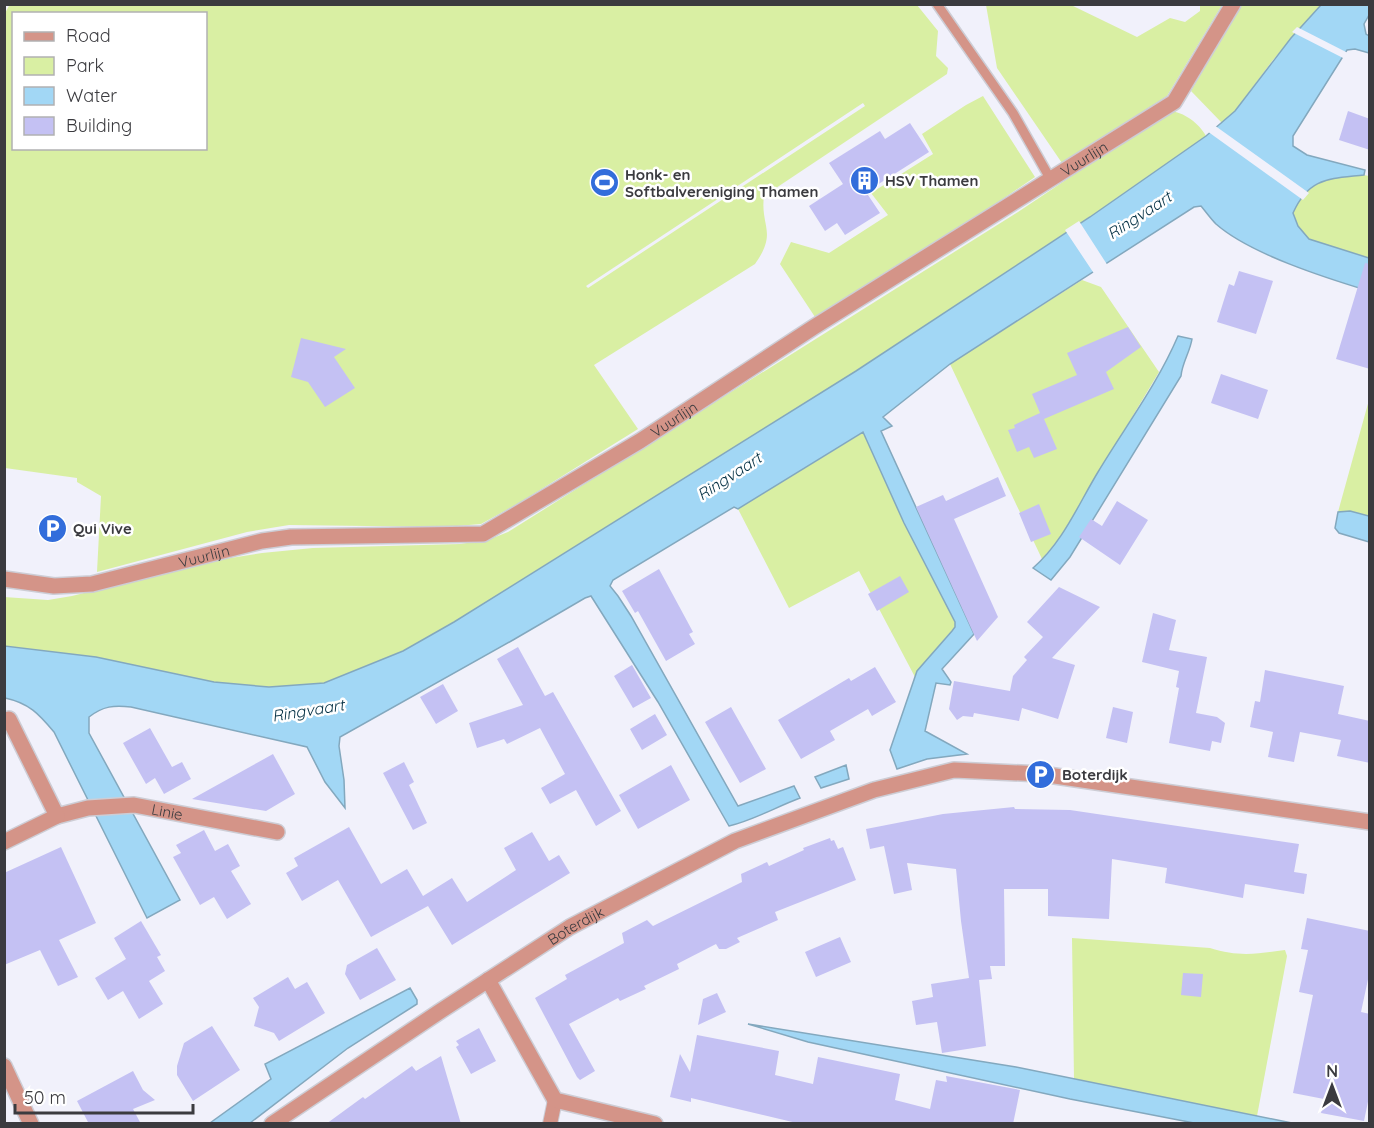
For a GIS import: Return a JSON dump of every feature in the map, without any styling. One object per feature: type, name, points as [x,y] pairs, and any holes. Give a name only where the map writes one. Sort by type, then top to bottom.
[{"type":"street","name":"Vuurlijn","points":[[4,579],[54,586],[92,584],[262,541],[291,537],[483,534],[640,441],[814,327],[1174,102],[1233,4]]},
{"type":"street","points":[[9,719],[57,816]]},
{"type":"street","name":"Boterdijk","points":[[272,1124],[570,927],[735,841],[874,790],[954,770],[1041,774],[1370,822]]},
{"type":"street","name":"Linie","points":[[4,842],[57,816],[88,808],[134,805],[277,832]]},
{"type":"street","points":[[488,980],[555,1100],[550,1124]]},
{"type":"street","points":[[4,1066],[31,1124]]},
{"type":"street","points":[[555,1100],[655,1124]]},
{"type":"lane","points":[[937,4],[1013,113],[1051,180]]},
{"type":"green space","points":[[10,4],[917,5],[938,31],[936,56],[948,68],[947,74],[764,196],[766,244],[755,264],[594,365],[638,429],[481,524],[445,527],[289,525],[247,532],[97,572],[101,496],[77,482],[77,478],[5,468],[4,15]],"holes":[[[863,103],[865,106],[588,288],[586,286]]]},
{"type":"green space","points":[[986,5],[1071,5],[1137,37],[1170,18],[1185,22],[1200,11],[1200,5],[1222,5],[1167,96],[1062,163],[997,68]]},
{"type":"green space","points":[[1241,5],[1321,5],[1273,60],[1235,111],[1222,123],[1191,91]]},
{"type":"green space","points":[[983,96],[1035,177],[963,226],[815,317],[780,264],[791,242],[829,253],[888,215],[871,193],[933,154],[922,134]]},
{"type":"green space","points":[[1169,111],[1190,119],[1206,136],[1090,217],[856,371],[454,622],[403,651],[324,683],[269,687],[214,682],[96,657],[5,646],[4,597],[48,600],[72,596],[212,561],[262,553],[313,548],[460,544],[488,540],[508,532],[1018,212]]},
{"type":"green space","points":[[1369,176],[1369,258],[1309,239],[1298,226],[1292,213],[1306,192],[1313,186],[1330,179]]},
{"type":"green space","points":[[1082,280],[1101,287],[1159,372],[1061,536],[1042,559],[950,364]]},
{"type":"green space","points":[[1369,400],[1369,516],[1350,511],[1338,512]]},
{"type":"green space","points":[[864,432],[904,523],[955,622],[955,627],[917,671],[915,677],[859,571],[789,608],[738,509]]},
{"type":"green space","points":[[1072,938],[1210,948],[1239,954],[1285,950],[1287,956],[1257,1116],[1074,1079]]},
{"type":"water","name":"Ringvaart","points":[[1321,5],[1369,5],[1369,15],[1364,24],[1366,34],[1369,36],[1369,53],[1355,49],[1347,50],[1293,136],[1293,146],[1307,155],[1365,170],[1364,175],[1330,179],[1313,186],[1299,201],[1293,213],[1298,226],[1309,239],[1369,258],[1369,291],[1268,255],[1231,235],[1216,224],[1201,206],[1194,207],[950,364],[883,417],[892,426],[881,431],[974,634],[942,669],[951,682],[950,685],[936,683],[925,731],[967,754],[927,759],[897,769],[890,750],[917,671],[952,631],[955,622],[904,523],[863,432],[738,509],[734,507],[613,580],[610,586],[631,616],[738,806],[794,786],[800,798],[729,826],[658,702],[591,596],[340,737],[345,808],[325,782],[307,747],[131,707],[109,707],[89,717],[89,733],[180,900],[147,918],[54,732],[33,710],[5,698],[5,646],[96,657],[214,682],[269,687],[324,683],[403,651],[454,622],[856,371],[1090,217],[1206,136],[1235,111],[1291,38]]},
{"type":"water","points":[[1178,336],[1192,339],[1181,376],[1070,557],[1051,580],[1033,568],[1053,547],[1069,523],[1098,472],[1151,389]]},
{"type":"water","points":[[1350,511],[1369,516],[1369,542],[1339,533],[1335,528],[1338,512]]},
{"type":"water","points":[[846,765],[849,779],[821,788],[815,777]]},
{"type":"water","points":[[410,988],[417,1004],[348,1048],[250,1123],[210,1123],[271,1079],[265,1064]]},
{"type":"water","points":[[748,1024],[1016,1067],[1292,1123],[1194,1123],[1070,1099],[808,1042]]},
{"type":"pier","points":[[1297,27],[1348,53],[1345,59],[1292,32]]},
{"type":"pier","points":[[1214,125],[1309,193],[1303,200],[1207,131]]},
{"type":"pier","points":[[1079,221],[1108,266],[1095,275],[1065,230]]},
{"type":"building","points":[[1348,111],[1370,119],[1370,150],[1339,140]]},
{"type":"building","name":"HSV Thamen","points":[[910,123],[929,152],[866,192],[880,213],[845,235],[837,223],[825,231],[809,206],[843,184],[829,163],[880,131],[885,139]]},
{"type":"building","points":[[1365,263],[1370,264],[1370,369],[1336,359]]},
{"type":"building","points":[[1239,271],[1273,281],[1256,334],[1217,322],[1229,284],[1234,286]]},
{"type":"building","points":[[1128,327],[1141,347],[1106,372],[1114,389],[1044,419],[1057,449],[1034,458],[1029,447],[1017,452],[1008,430],[1040,413],[1032,394],[1077,375],[1067,353]]},
{"type":"building","points":[[301,338],[346,349],[334,357],[355,388],[325,407],[308,382],[291,377]]},
{"type":"building","points":[[1221,374],[1268,390],[1258,419],[1211,403]]},
{"type":"building","points":[[998,477],[1006,496],[954,519],[998,617],[977,641],[916,507],[943,495],[946,501]]},
{"type":"building","points":[[1117,501],[1148,520],[1120,565],[1079,537],[1091,519],[1102,526]]},
{"type":"building","points":[[1039,504],[1051,534],[1031,542],[1019,513]]},
{"type":"building","points":[[659,569],[693,632],[689,634],[695,644],[666,661],[638,611],[635,613],[622,591]]},
{"type":"building","points":[[900,576],[909,592],[877,611],[868,594]]},
{"type":"building","points":[[1059,587],[1100,607],[1052,658],[1075,665],[1058,719],[1022,708],[1019,721],[974,713],[973,717],[963,716],[957,720],[949,709],[954,681],[1010,691],[1013,676],[1027,660],[1024,657],[1043,637],[1027,622]]},
{"type":"building","points":[[1153,613],[1176,620],[1169,650],[1207,657],[1196,713],[1217,717],[1225,723],[1221,743],[1212,741],[1210,751],[1169,743],[1179,688],[1176,687],[1179,671],[1142,662]]},
{"type":"building","points":[[518,647],[545,696],[553,692],[621,811],[596,826],[576,790],[550,804],[541,788],[565,774],[540,728],[507,744],[504,739],[477,748],[469,723],[523,705],[497,659]]},
{"type":"building","points":[[632,665],[651,698],[633,708],[614,676]]},
{"type":"building","points":[[875,667],[896,702],[872,716],[868,709],[830,731],[835,740],[801,759],[778,720],[849,678],[851,681]]},
{"type":"building","points":[[1265,670],[1344,686],[1338,714],[1370,721],[1370,763],[1337,756],[1341,740],[1300,732],[1294,762],[1268,757],[1273,732],[1250,727],[1255,701],[1260,702]]},
{"type":"building","points":[[443,684],[458,711],[436,724],[420,697]]},
{"type":"building","points":[[731,707],[766,769],[740,783],[705,722]]},
{"type":"building","points":[[1113,707],[1133,712],[1127,743],[1106,738]]},
{"type":"building","points":[[655,714],[667,735],[642,750],[630,729]]},
{"type":"building","points":[[150,728],[172,767],[182,762],[191,779],[164,794],[155,778],[146,784],[123,743]]},
{"type":"building","points":[[273,754],[295,794],[266,811],[192,799]]},
{"type":"building","points":[[404,762],[414,782],[409,785],[427,823],[413,830],[383,773]]},
{"type":"building","points":[[671,765],[690,800],[638,829],[619,795]]},
{"type":"building","points":[[1014,807],[1015,809],[1070,810],[1299,844],[1294,872],[1307,874],[1304,894],[1245,884],[1243,898],[1165,883],[1167,868],[1112,859],[1109,919],[1048,916],[1048,889],[1004,889],[1005,966],[990,966],[992,979],[979,980],[986,1046],[942,1053],[937,1022],[916,1025],[912,1001],[933,997],[931,984],[969,978],[956,869],[907,863],[912,890],[894,894],[884,846],[870,849],[866,829],[943,814]]},
{"type":"building","points":[[349,827],[381,884],[407,869],[423,896],[452,878],[467,902],[516,870],[504,848],[532,832],[549,861],[559,855],[570,873],[452,945],[428,906],[371,937],[338,880],[302,901],[286,873],[298,866],[294,858]]},
{"type":"building","points":[[204,830],[215,851],[228,844],[240,866],[231,871],[251,904],[227,919],[214,897],[200,905],[173,857],[181,853],[176,845]]},
{"type":"building","points":[[830,838],[831,841],[834,840],[838,849],[843,847],[856,880],[775,912],[778,920],[737,938],[740,942],[726,949],[719,949],[716,944],[677,964],[679,969],[644,986],[646,989],[620,1001],[618,998],[569,1024],[595,1071],[580,1080],[577,1077],[535,998],[567,979],[565,975],[624,943],[622,933],[647,920],[653,926],[742,882],[741,874],[767,862],[769,866],[804,850],[803,848]]},
{"type":"building","points":[[61,847],[96,923],[59,940],[78,977],[58,986],[40,950],[4,965],[4,873]]},
{"type":"building","points":[[1307,918],[1370,931],[1370,970],[1361,1012],[1370,1014],[1370,1092],[1364,1121],[1321,1113],[1324,1099],[1293,1093],[1313,995],[1299,992],[1308,950],[1301,949]]},
{"type":"building","points":[[141,921],[161,955],[157,957],[165,971],[149,981],[163,1004],[139,1019],[123,991],[108,1000],[95,978],[126,959],[114,938]]},
{"type":"building","points":[[840,937],[851,962],[816,977],[805,952]]},
{"type":"building","points":[[377,948],[396,980],[360,1000],[345,974],[347,965]]},
{"type":"building","points":[[1183,973],[1203,974],[1201,997],[1181,995]]},
{"type":"building","points":[[288,977],[295,989],[307,982],[325,1013],[279,1041],[274,1033],[254,1026],[259,1007],[253,998]]},
{"type":"building","points":[[717,993],[726,1012],[698,1025],[703,999]]},
{"type":"building","points":[[212,1026],[240,1070],[193,1101],[177,1075],[177,1066],[184,1043]]},
{"type":"building","points":[[479,1028],[496,1061],[471,1074],[456,1047],[459,1045],[456,1041]]},
{"type":"building","points":[[697,1035],[779,1051],[775,1075],[813,1084],[818,1057],[900,1074],[895,1100],[930,1109],[936,1080],[947,1082],[946,1076],[1020,1090],[1013,1124],[801,1124],[691,1098],[691,1102],[670,1097],[680,1054],[690,1072]]},
{"type":"building","points":[[441,1056],[461,1124],[326,1124],[412,1066],[416,1071]]},
{"type":"building","points":[[133,1071],[143,1090],[155,1100],[133,1109],[141,1124],[89,1124],[77,1101]]},
{"type":"place","name":"HSV Thamen","points":[[864,180]]},
{"type":"place","name":"Honk- en Softbalvereniging Thamen","points":[[604,183]]},
{"type":"place","name":"Qui Vive","points":[[52,528]]},
{"type":"place","name":"Boterdijk","points":[[1041,774]]}]
